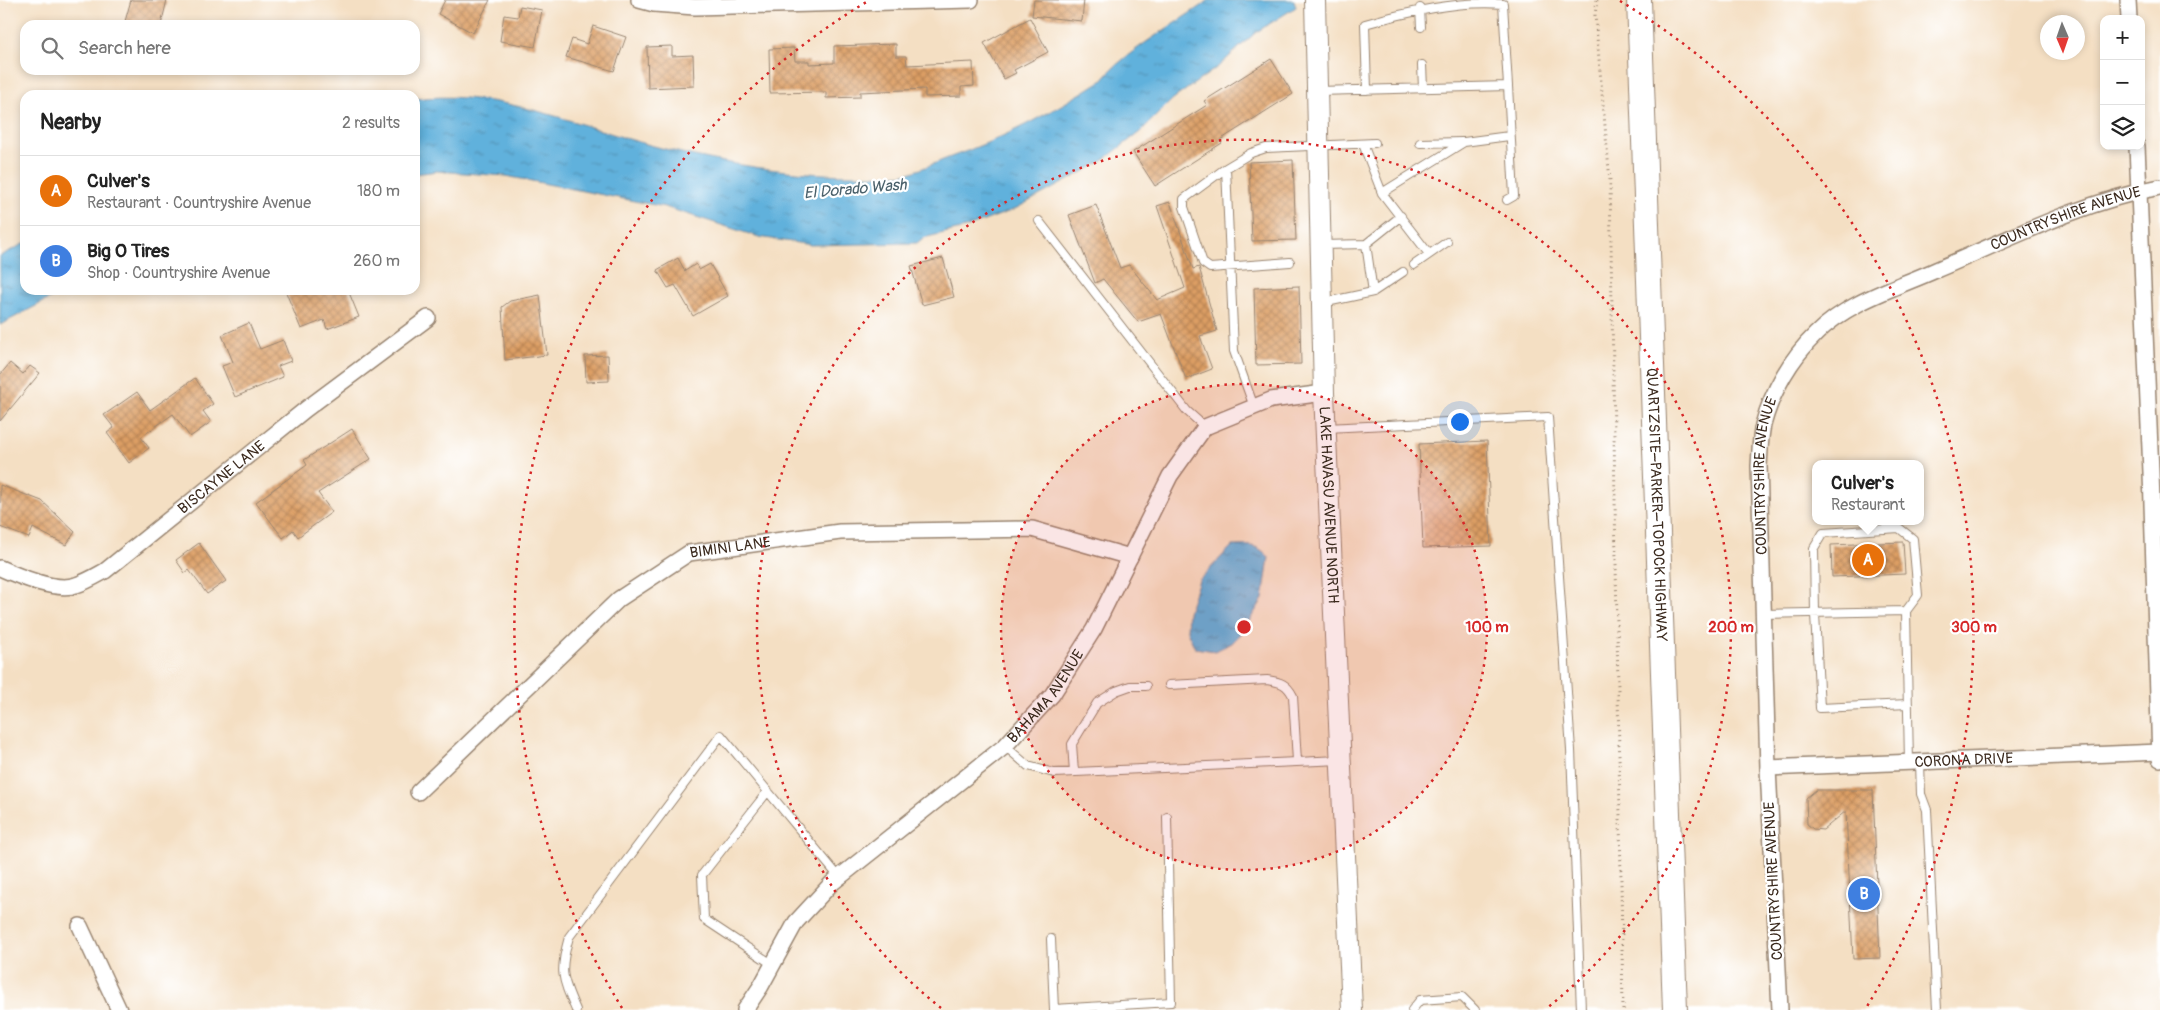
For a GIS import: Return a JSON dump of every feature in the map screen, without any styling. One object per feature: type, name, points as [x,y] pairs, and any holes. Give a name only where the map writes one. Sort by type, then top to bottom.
[{"type":"highway","name":"QUARTZSITE–PARKER–TOPOCK HIGHWAY","points":[[1639,0],[1675,1010]]},
{"type":"main road","name":"LAKE HAVASU AVENUE NORTH","points":[[1315,0],[1324,393],[1352,1010]]},
{"type":"street","points":[[639,0],[654,4],[695,7],[761,3],[972,0]]},
{"type":"street","points":[[2128,0],[2129,15]]},
{"type":"street","points":[[2137,150],[2155,471],[2160,759]]},
{"type":"street","name":"COUNTRYSHIRE AVENUE","points":[[1780,1010],[1768,768],[1759,466],[1763,426],[1776,388],[1797,354],[1816,332],[1841,315],[1872,298],[2058,217],[2140,190],[2160,187]]},
{"type":"street","name":"BISCAYNE LANE","points":[[0,568],[18,576],[46,584],[75,586],[105,571],[306,409],[428,318]]},
{"type":"street","points":[[1205,427],[1271,400],[1324,393]]},
{"type":"street","name":"BAHAMA AVENUE","points":[[745,1010],[796,922],[839,876],[1005,746],[1052,695],[1094,629],[1170,476],[1205,427]]},
{"type":"street","name":"BIMINI LANE","points":[[418,792],[618,599],[689,552],[840,532],[1032,529],[1130,557]]},
{"type":"street","name":"CORONA DRIVE","points":[[1768,768],[2160,752]]},
{"type":"street","points":[[80,926],[119,1010]]},
{"type":"lane","points":[[1367,90],[1365,24],[1420,8],[1487,1],[1503,4],[1509,136],[1514,196],[1507,200]]},
{"type":"lane","points":[[1420,8],[1421,26]]},
{"type":"lane","points":[[1422,65],[1423,88]]},
{"type":"lane","points":[[1318,91],[1508,86]]},
{"type":"lane","points":[[1420,143],[1464,142],[1509,136]]},
{"type":"lane","points":[[1382,193],[1464,142]]},
{"type":"lane","points":[[1290,262],[1210,268],[1203,263],[1184,207],[1184,199],[1226,168],[1251,153],[1266,148],[1319,144],[1375,144]]},
{"type":"lane","points":[[1363,144],[1382,193],[1429,254]]},
{"type":"lane","points":[[1226,168],[1234,351],[1254,407]]},
{"type":"lane","points":[[1321,245],[1366,244],[1401,216]]},
{"type":"lane","points":[[1039,221],[1187,411],[1205,427]]},
{"type":"lane","points":[[1414,265],[1447,242]]},
{"type":"lane","points":[[1366,244],[1374,292]]},
{"type":"lane","points":[[1322,303],[1374,292],[1403,272]]},
{"type":"lane","points":[[1327,428],[1548,417],[1571,750],[1581,1010]]},
{"type":"lane","points":[[1908,704],[1820,708],[1814,548],[1823,533],[1899,528],[1913,539],[1918,595],[1906,611],[1908,704],[1914,763],[1921,794],[1927,810],[1936,1010]]},
{"type":"lane","points":[[1763,614],[1906,611]]},
{"type":"lane","points":[[1169,685],[1267,680],[1280,682],[1288,687],[1293,696],[1297,761]]},
{"type":"lane","points":[[1074,772],[1072,744],[1097,703],[1116,691],[1130,686],[1146,686]]},
{"type":"lane","points":[[576,1010],[563,980],[564,956],[569,937],[720,735],[839,876]]},
{"type":"lane","points":[[1005,746],[1028,766],[1054,773],[1341,760]]},
{"type":"lane","points":[[768,792],[702,875],[704,919],[772,964]]},
{"type":"lane","points":[[1051,938],[1054,1009],[1171,1002],[1167,817]]},
{"type":"lane","points":[[1412,1010],[1420,1000],[1462,997],[1475,1010]]},
{"type":"path","points":[[1597,0],[1595,14],[1610,181],[1623,1010]]},
{"type":"water","name":"El Dorado Wash","points":[[1209,0],[1294,0],[1296,7],[1255,33],[1219,66],[1173,99],[1140,132],[1101,162],[1013,210],[965,228],[923,238],[917,243],[811,245],[759,237],[665,207],[506,176],[437,171],[420,173],[420,99],[441,97],[468,98],[520,107],[680,153],[739,165],[830,174],[884,176],[909,173],[989,142],[1027,124],[1102,80],[1112,69],[1138,48]]},
{"type":"water","points":[[20,246],[20,295],[57,295],[0,325],[0,256]]},
{"type":"water","points":[[1232,546],[1256,547],[1269,557],[1263,599],[1242,632],[1232,643],[1215,651],[1195,648],[1187,631],[1188,612],[1199,580]]},
{"type":"building","points":[[131,0],[167,0],[162,20],[125,20]]},
{"type":"building","points":[[445,0],[490,0],[473,33],[438,14]]},
{"type":"building","points":[[1034,0],[1084,0],[1082,21],[1032,16]]},
{"type":"building","points":[[520,6],[542,10],[535,47],[500,41],[504,15],[518,17]]},
{"type":"building","points":[[1030,18],[1048,52],[1014,70],[1016,73],[1004,79],[984,43]]},
{"type":"building","points":[[593,26],[626,37],[614,71],[566,57],[572,39],[587,44]]},
{"type":"building","points":[[896,44],[896,56],[906,56],[907,65],[973,62],[974,86],[961,87],[961,96],[925,97],[925,89],[860,92],[860,97],[826,98],[826,92],[770,93],[769,49],[794,48],[795,61],[809,61],[809,64],[834,63],[834,46]]},
{"type":"building","points":[[672,46],[672,56],[693,55],[694,86],[648,88],[647,47]]},
{"type":"building","points":[[1271,59],[1293,94],[1220,140],[1222,143],[1155,186],[1133,152],[1207,105],[1204,101]]},
{"type":"building","points":[[1293,160],[1296,240],[1252,241],[1249,162]]},
{"type":"building","points":[[1170,202],[1193,269],[1199,267],[1217,331],[1200,336],[1212,369],[1186,379],[1161,314],[1138,322],[1103,279],[1095,283],[1069,215],[1096,205],[1120,268],[1129,265],[1157,300],[1185,288],[1157,206]]},
{"type":"building","points":[[678,258],[685,271],[696,264],[699,270],[710,264],[728,296],[693,316],[675,285],[668,288],[657,270]]},
{"type":"building","points":[[943,258],[954,297],[922,305],[911,266]]},
{"type":"building","points":[[1299,286],[1301,364],[1256,365],[1254,288]]},
{"type":"building","points":[[287,295],[350,295],[359,317],[327,329],[324,320],[301,329]]},
{"type":"building","points":[[540,295],[547,355],[505,360],[502,307],[510,301]]},
{"type":"building","points":[[249,323],[260,349],[283,340],[291,361],[278,366],[283,377],[235,397],[222,366],[233,362],[222,335]]},
{"type":"building","points":[[608,355],[609,381],[586,382],[585,356]]},
{"type":"building","points":[[10,363],[23,374],[30,366],[40,373],[0,421],[0,375]]},
{"type":"building","points":[[195,378],[213,404],[203,411],[211,422],[190,437],[173,414],[141,437],[149,448],[129,463],[107,433],[114,428],[104,415],[137,392],[150,410]]},
{"type":"building","points":[[352,429],[371,459],[318,493],[332,512],[298,537],[293,530],[283,538],[256,502],[307,465],[304,460]]},
{"type":"building","points":[[1487,441],[1491,546],[1423,548],[1419,444]]},
{"type":"building","points":[[0,485],[42,501],[75,532],[66,545],[33,528],[29,538],[0,527]]},
{"type":"building","points":[[1903,542],[1905,574],[1832,577],[1831,545]]},
{"type":"building","points":[[199,543],[226,581],[207,594],[189,570],[185,573],[176,560]]},
{"type":"building","points":[[1816,790],[1873,790],[1880,958],[1853,959],[1846,811],[1823,830],[1813,829],[1807,824],[1806,798]]},
{"type":"place","name":"Culver's","points":[[1868,560]]},
{"type":"place","name":"Big O Tires","points":[[1864,894]]}]
